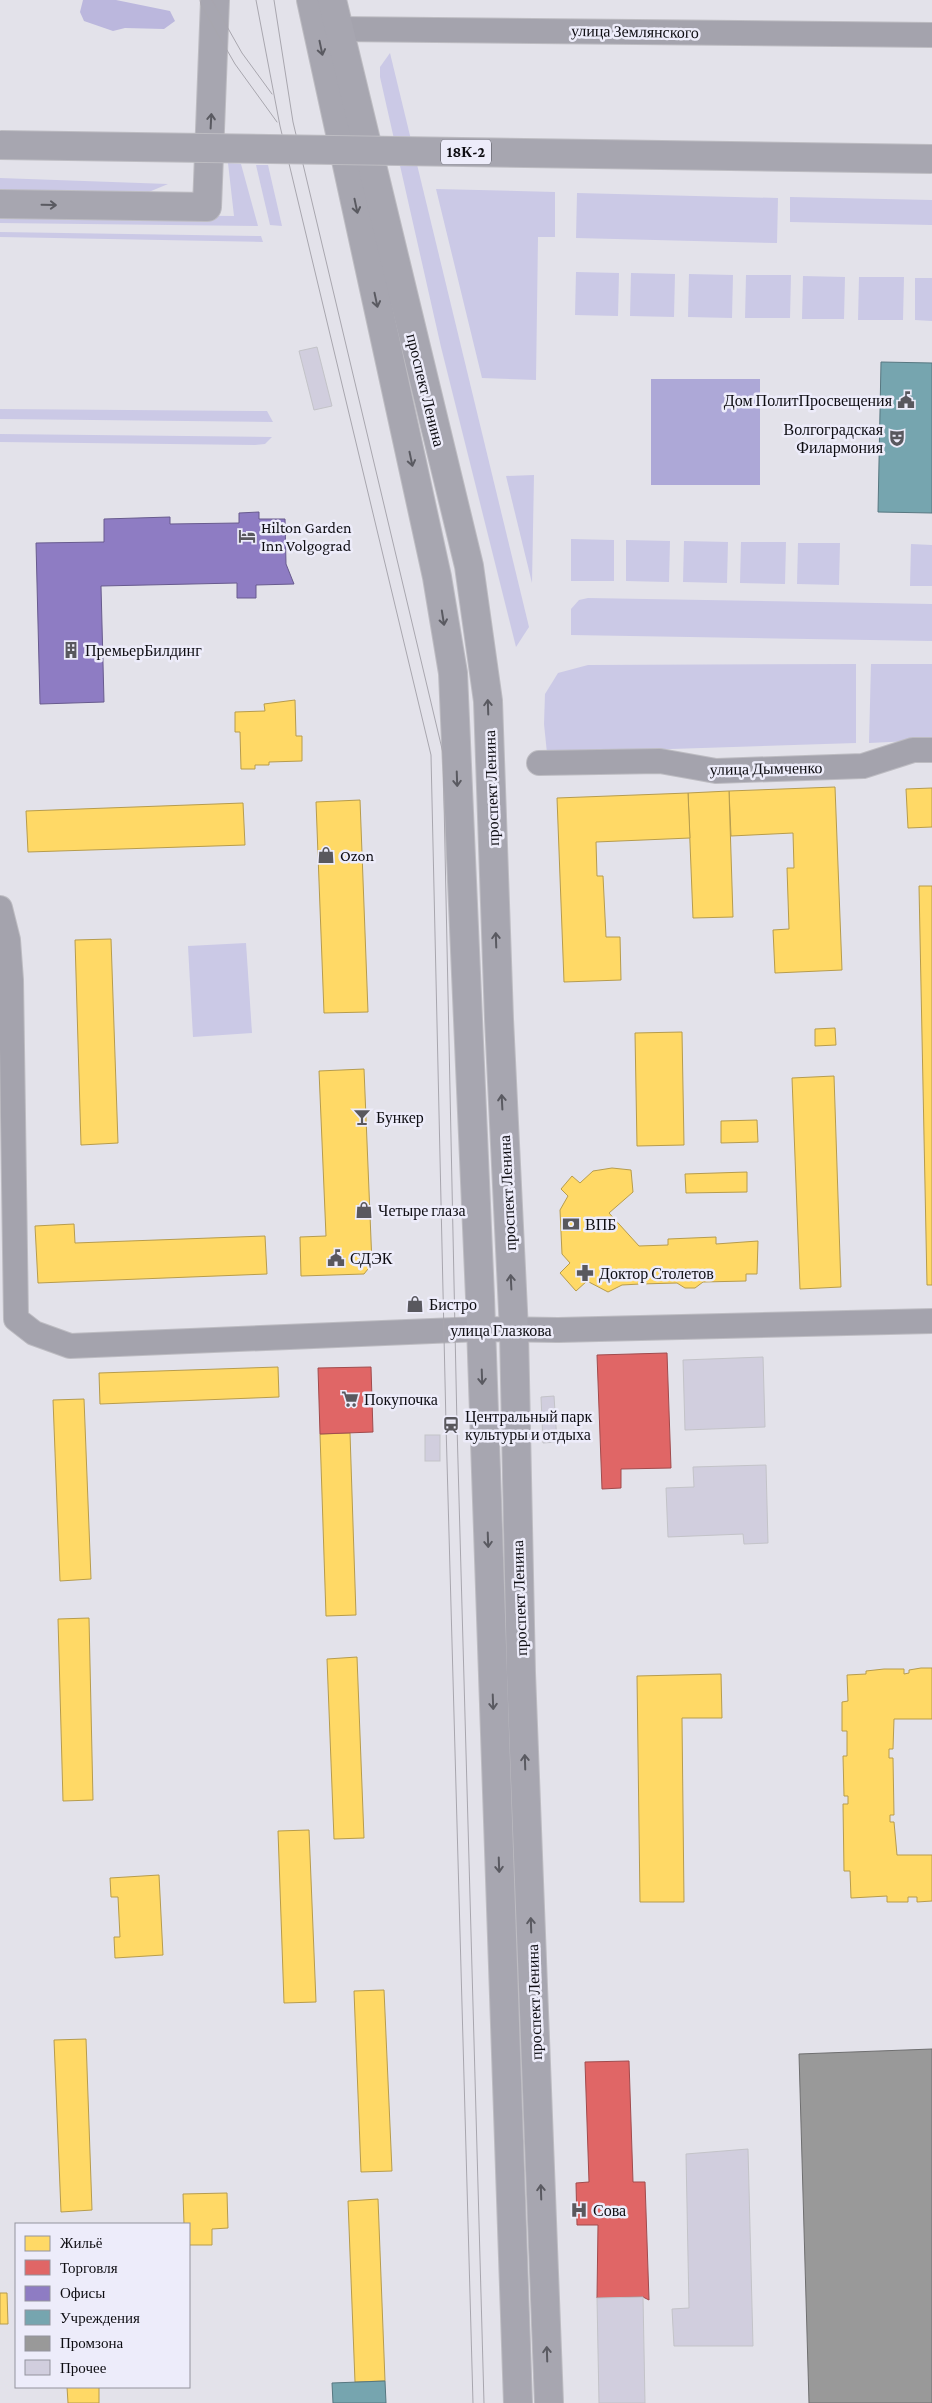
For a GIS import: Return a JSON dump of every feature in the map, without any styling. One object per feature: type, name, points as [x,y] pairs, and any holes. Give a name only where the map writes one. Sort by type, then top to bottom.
[{"type":"main road","points":[[0,204],[207,207],[214,0]]},
{"type":"main road","name":"проспект Ленина","points":[[311,0],[437,577],[452,674],[480,1329],[518,2403]]},
{"type":"main road","name":"проспект Ленина","points":[[332,0],[337,29],[469,566],[488,701],[499,1029],[514,1331],[521,1672],[548,2403]]},
{"type":"main road","name":"18К-2","points":[[0,145],[932,159]]},
{"type":"street","name":"улица Землянского","points":[[337,29],[932,34]]},
{"type":"street","name":"улица Дымченко","points":[[539,763],[660,761],[726,771],[863,766],[912,750],[932,750]]},
{"type":"street","points":[[0,908],[8,940],[5,980]]},
{"type":"street","name":"улица Глазкова","points":[[5,980],[16,1319],[34,1333],[70,1346],[480,1329],[514,1331],[932,1321]]},
{"type":"shaded area","points":[[83,0],[116,0],[170,11],[175,21],[164,29],[125,28],[113,31],[84,21],[80,12]]},
{"type":"shaded area","points":[[390,53],[529,627],[516,647],[441,347],[380,77],[380,67]]},
{"type":"shaded area","points":[[228,163],[241,164],[258,226],[0,223],[0,214],[234,216]]},
{"type":"shaded area","points":[[256,165],[268,165],[282,226],[270,225]]},
{"type":"shaded area","points":[[0,178],[168,184],[144,194],[0,191]]},
{"type":"shaded area","points":[[436,189],[555,192],[555,237],[538,237],[536,380],[482,378]]},
{"type":"shaded area","points":[[577,193],[778,198],[777,243],[576,238]]},
{"type":"shaded area","points":[[790,197],[932,200],[932,225],[790,222]]},
{"type":"shaded area","points":[[0,232],[261,236],[263,242],[0,237]]},
{"type":"shaded area","points":[[576,272],[619,273],[618,316],[575,315]]},
{"type":"shaded area","points":[[631,273],[675,274],[674,317],[630,316]]},
{"type":"shaded area","points":[[689,274],[733,275],[732,318],[688,317]]},
{"type":"shaded area","points":[[746,275],[791,275],[790,318],[745,318]]},
{"type":"shaded area","points":[[803,276],[845,277],[844,319],[802,319]]},
{"type":"shaded area","points":[[859,277],[904,277],[903,320],[858,320]]},
{"type":"shaded area","points":[[915,278],[932,278],[932,321],[915,320]]},
{"type":"shaded area","points":[[651,379],[760,379],[760,485],[651,485]]},
{"type":"shaded area","points":[[0,409],[267,411],[273,422],[0,419]]},
{"type":"shaded area","points":[[0,434],[272,437],[265,444],[255,445],[0,442]]},
{"type":"shaded area","points":[[534,475],[532,583],[506,476]]},
{"type":"shaded area","points":[[571,539],[614,540],[614,581],[571,581]]},
{"type":"shaded area","points":[[626,540],[670,541],[669,582],[626,581]]},
{"type":"shaded area","points":[[684,541],[728,542],[727,583],[683,582]]},
{"type":"shaded area","points":[[741,542],[786,542],[785,584],[740,583]]},
{"type":"shaded area","points":[[798,543],[840,543],[839,585],[797,584]]},
{"type":"shaded area","points":[[911,544],[932,545],[932,586],[910,586]]},
{"type":"shaded area","points":[[588,598],[932,604],[932,641],[571,635],[571,609],[579,600]]},
{"type":"shaded area","points":[[856,664],[856,743],[547,753],[544,724],[545,694],[558,673],[588,665]]},
{"type":"shaded area","points":[[871,664],[932,664],[932,740],[869,743]]},
{"type":"shaded area","points":[[246,943],[252,1033],[193,1037],[188,946]]},
{"type":"building: Жильё","points":[[295,700],[296,736],[302,736],[302,761],[269,762],[269,765],[255,765],[255,769],[241,769],[240,732],[235,732],[235,712],[265,711],[264,704]]},
{"type":"building: Жильё","points":[[835,787],[842,970],[775,973],[773,930],[789,929],[787,868],[794,868],[793,833],[731,836],[729,791]]},
{"type":"building: Жильё","points":[[932,788],[932,827],[908,828],[906,789]]},
{"type":"building: Жильё","points":[[729,791],[733,917],[693,918],[688,793]]},
{"type":"building: Жильё","points":[[688,793],[690,838],[596,842],[597,876],[603,876],[606,937],[620,937],[621,980],[564,982],[557,798]]},
{"type":"building: Жильё","points":[[360,800],[368,1012],[324,1013],[316,802]]},
{"type":"building: Жильё","points":[[243,803],[245,845],[28,852],[26,811]]},
{"type":"building: Жильё","points":[[919,886],[932,886],[932,1285],[927,1285]]},
{"type":"building: Жильё","points":[[111,939],[118,1143],[81,1145],[75,940]]},
{"type":"building: Жильё","points":[[835,1028],[836,1045],[815,1046],[815,1029]]},
{"type":"building: Жильё","points":[[682,1032],[684,1145],[637,1146],[635,1033]]},
{"type":"building: Жильё","points":[[364,1069],[372,1264],[364,1274],[301,1276],[300,1237],[326,1236],[319,1071]]},
{"type":"building: Жильё","points":[[834,1076],[841,1287],[800,1289],[792,1078]]},
{"type":"building: Жильё","points":[[757,1120],[758,1142],[721,1143],[721,1121]]},
{"type":"building: Жильё","points":[[612,1168],[631,1170],[633,1192],[609,1213],[639,1246],[668,1245],[668,1239],[716,1237],[716,1244],[758,1241],[757,1274],[746,1274],[746,1281],[703,1282],[695,1288],[685,1288],[677,1283],[640,1284],[622,1285],[608,1292],[587,1281],[576,1291],[560,1273],[570,1263],[562,1254],[560,1210],[568,1196],[561,1189],[572,1176],[580,1183],[593,1171]]},
{"type":"building: Жильё","points":[[747,1172],[747,1192],[686,1193],[685,1174]]},
{"type":"building: Жильё","points":[[74,1224],[75,1243],[265,1236],[267,1274],[38,1283],[35,1226]]},
{"type":"building: Жильё","points":[[278,1367],[279,1397],[100,1404],[99,1373]]},
{"type":"building: Жильё","points":[[84,1399],[91,1579],[60,1581],[53,1400]]},
{"type":"building: Жильё","points":[[350,1433],[356,1615],[326,1616],[320,1434]]},
{"type":"building: Жильё","points":[[89,1618],[93,1800],[63,1801],[58,1619]]},
{"type":"building: Жильё","points":[[357,1657],[364,1838],[334,1839],[327,1659]]},
{"type":"building: Жильё","points":[[932,1668],[932,1719],[894,1719],[893,1749],[889,1749],[889,1758],[893,1758],[894,1815],[890,1815],[890,1822],[894,1822],[897,1855],[932,1855],[932,1901],[917,1902],[917,1897],[908,1897],[908,1902],[887,1902],[887,1896],[851,1898],[850,1871],[844,1871],[843,1804],[848,1804],[848,1796],[844,1796],[843,1756],[847,1756],[847,1731],[842,1731],[842,1702],[848,1701],[847,1675],[866,1674],[866,1671],[884,1669],[904,1669],[904,1674],[909,1673],[909,1670]]},
{"type":"building: Жильё","points":[[721,1674],[722,1718],[682,1718],[684,1902],[640,1902],[637,1676]]},
{"type":"building: Жильё","points":[[309,1830],[316,2002],[284,2003],[278,1831]]},
{"type":"building: Жильё","points":[[159,1875],[163,1955],[115,1958],[114,1937],[120,1937],[118,1897],[111,1897],[110,1878]]},
{"type":"building: Жильё","points":[[384,1990],[392,2171],[361,2172],[354,1991]]},
{"type":"building: Жильё","points":[[86,2039],[92,2210],[61,2212],[54,2040]]},
{"type":"building: Жильё","points":[[227,2193],[228,2228],[212,2229],[212,2245],[190,2245],[190,2223],[184,2223],[183,2194]]},
{"type":"building: Жильё","points":[[378,2199],[385,2381],[355,2382],[348,2201]]},
{"type":"building: Жильё","points":[[0,2293],[7,2293],[8,2324],[0,2324]]},
{"type":"building: Жильё","points":[[67,2388],[99,2388],[99,2403],[68,2403]]},
{"type":"building: Торговля","points":[[667,1353],[671,1468],[621,1469],[621,1488],[602,1489],[597,1355]]},
{"type":"building: Торговля","points":[[371,1367],[373,1432],[320,1434],[318,1368]]},
{"type":"building: Торговля","points":[[629,2061],[633,2182],[645,2182],[649,2300],[643,2297],[597,2298],[598,2225],[577,2225],[576,2183],[589,2182],[585,2062]]},
{"type":"building: Офисы","name":"ПремьерБилдинг","points":[[259,512],[259,519],[285,519],[286,564],[294,584],[256,585],[256,598],[237,598],[237,583],[101,586],[104,702],[40,704],[36,543],[104,542],[104,519],[170,517],[170,524],[239,523],[239,513]]},
{"type":"building: Учреждения","name":"Дом ПолитПросвещения","points":[[881,362],[932,363],[932,513],[878,512]]},
{"type":"building: Учреждения","points":[[385,2381],[386,2403],[333,2403],[332,2383]]},
{"type":"building: Промзона","points":[[932,2049],[932,2403],[809,2403],[799,2054]]},
{"type":"building: Прочее","points":[[317,347],[332,406],[314,410],[299,351]]},
{"type":"building: Прочее","points":[[763,1357],[765,1427],[685,1430],[683,1360]]},
{"type":"building: Прочее","points":[[554,1396],[557,1442],[543,1443],[541,1397]]},
{"type":"building: Прочее","points":[[425,1435],[440,1435],[440,1461],[425,1461]]},
{"type":"building: Прочее","points":[[766,1465],[768,1543],[744,1544],[743,1534],[668,1537],[666,1488],[694,1487],[693,1467]]},
{"type":"building: Прочее","points":[[748,2149],[753,2346],[674,2346],[672,2309],[689,2308],[686,2154]]},
{"type":"building: Прочее","points":[[643,2297],[645,2403],[599,2403],[597,2298]]},
{"type":"tram line","points":[[200,0],[201,5],[235,64],[277,122]]},
{"type":"tram line","points":[[212,0],[242,53],[272,94]]},
{"type":"tram line","points":[[256,0],[280,126],[431,755],[446,1425],[473,2403]]},
{"type":"tram line","points":[[274,0],[293,122],[443,753],[457,1426],[484,2403]]},
{"type":"place","name":"Дом ПолитПросвещения","points":[[906,400]]},
{"type":"place","name":"Волгоградская Филармония","points":[[897,438]]},
{"type":"place","name":"Hilton Garden Inn Volgograd","points":[[247,536]]},
{"type":"place","name":"ПремьерБилдинг","points":[[71,650]]},
{"type":"place","name":"Ozon","points":[[326,855]]},
{"type":"place","name":"Бункер","points":[[362,1117]]},
{"type":"place","name":"Четыре глаза","points":[[364,1210]]},
{"type":"place","name":"ВПБ","points":[[571,1224]]},
{"type":"place","name":"СДЭК","points":[[336,1258]]},
{"type":"place","name":"Доктор Столетов","points":[[585,1273]]},
{"type":"place","name":"Бистро","points":[[415,1304]]},
{"type":"place","name":"Покупочка","points":[[350,1399]]},
{"type":"place","name":"Центральный парк культуры и отдыха","points":[[451,1425]]},
{"type":"place","name":"Сова","points":[[579,2210]]}]
